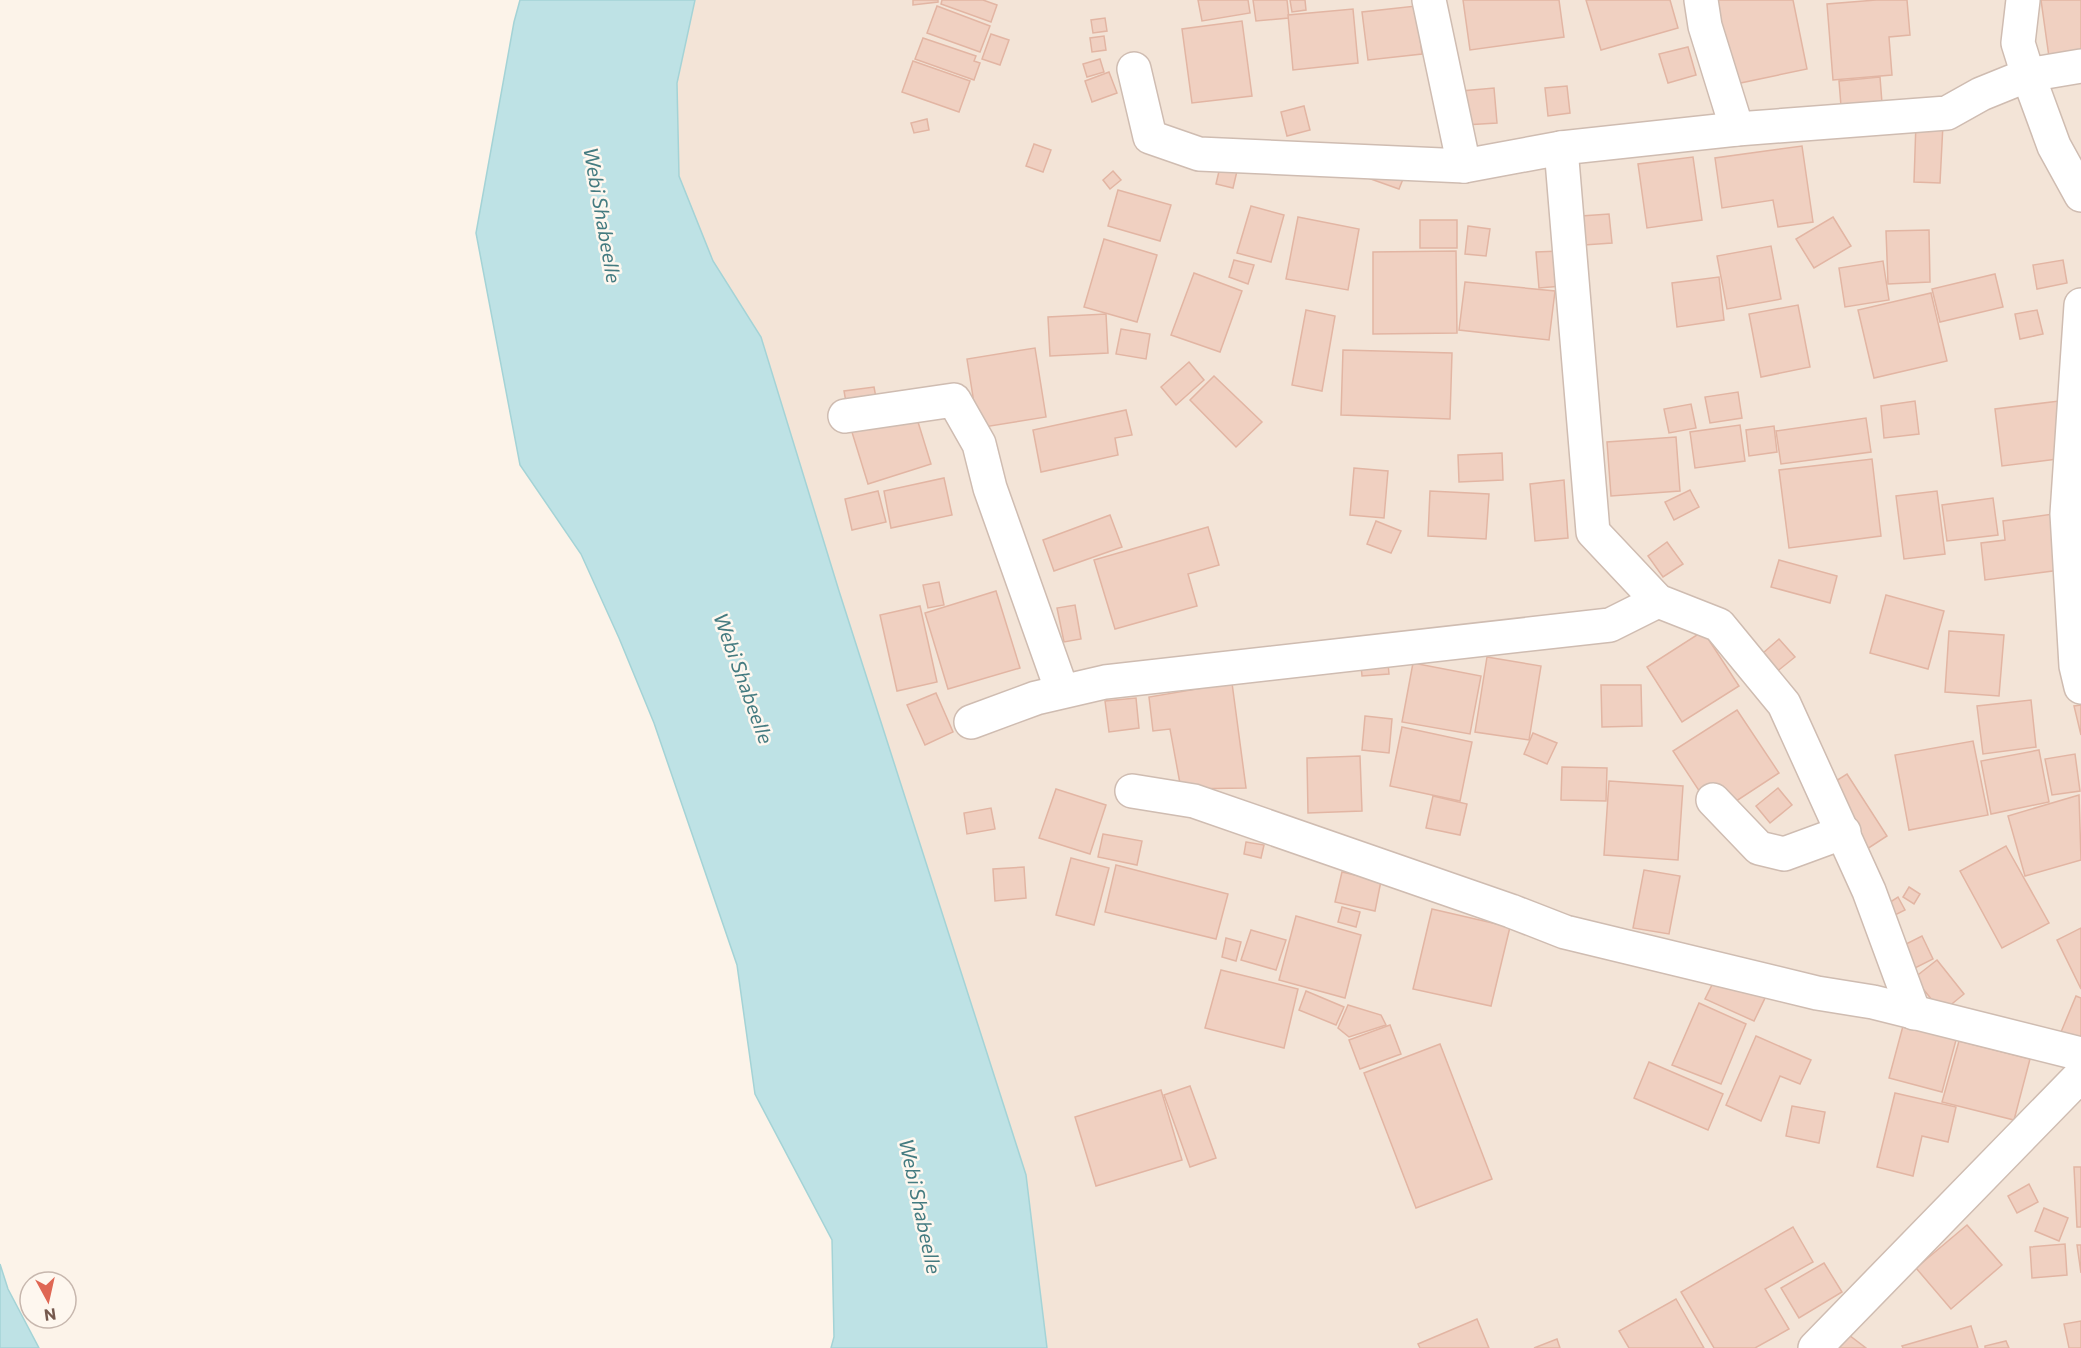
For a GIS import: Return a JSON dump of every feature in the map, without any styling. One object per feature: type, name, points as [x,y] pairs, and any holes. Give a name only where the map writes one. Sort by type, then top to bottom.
[{"type":"street","points":[[1429,0],[1464,166]]},
{"type":"street","points":[[1701,0],[1705,26],[1737,129]]},
{"type":"street","points":[[2023,0],[2018,43],[2054,147],[2081,195]]},
{"type":"street","points":[[1134,69],[1150,137],[1199,154],[1464,166],[1561,148],[1737,129],[1947,113],[1981,94],[2028,75],[2081,66]]},
{"type":"street","points":[[1561,148],[1593,532],[1658,601],[1719,626],[1784,704],[1869,891],[1914,1013]]},
{"type":"street","points":[[2081,305],[2067,514],[2076,666],[2081,687]]},
{"type":"street","points":[[845,416],[954,400],[979,444],[990,488],[1062,691]]},
{"type":"street","points":[[970,722],[1062,691],[1104,682],[1610,625],[1658,601]]},
{"type":"street","points":[[1132,791],[1194,801],[1511,910],[1565,932],[2081,1054]]},
{"type":"street","points":[[1713,800],[1759,848],[1784,854],[1844,832]]},
{"type":"street","points":[[1815,1348],[2081,1075]]},
{"type":"shaded area","points":[[695,0],[2081,0],[2081,1348],[1047,1348],[1026,1175],[839,591],[761,337],[713,261],[679,176],[677,83]]},
{"type":"water","name":"Webi Shabeelle","points":[[520,0],[695,0],[677,83],[679,176],[713,261],[761,337],[839,591],[1026,1175],[1047,1348],[831,1348],[834,1337],[832,1240],[755,1094],[737,965],[654,723],[581,554],[520,465],[476,233],[514,22]]},
{"type":"water","points":[[0,1264],[8,1289],[18,1308],[18,1330],[30,1330],[39,1348],[0,1348]]},
{"type":"building","points":[[913,0],[938,0],[938,2],[913,5]]},
{"type":"building","points":[[942,0],[983,0],[997,5],[991,22],[941,4]]},
{"type":"building","points":[[1198,0],[1248,0],[1250,13],[1202,21]]},
{"type":"building","points":[[1253,0],[1287,0],[1289,18],[1256,21]]},
{"type":"building","points":[[1290,0],[1305,0],[1306,10],[1292,12]]},
{"type":"building","points":[[1463,0],[1559,0],[1564,37],[1470,50]]},
{"type":"building","points":[[1586,0],[1670,0],[1678,28],[1601,50]]},
{"type":"building","points":[[1708,0],[1793,0],[1807,69],[1726,86]]},
{"type":"building","points":[[1907,0],[1910,35],[1889,37],[1892,75],[1833,80],[1827,4]]},
{"type":"building","points":[[2041,0],[2081,0],[2081,52],[2049,57]]},
{"type":"building","points":[[937,6],[990,26],[980,52],[927,33]]},
{"type":"building","points":[[1416,6],[1422,54],[1368,60],[1362,12]]},
{"type":"building","points":[[1353,9],[1358,63],[1293,70],[1288,15]]},
{"type":"building","points":[[1105,18],[1107,31],[1093,33],[1091,20]]},
{"type":"building","points":[[1242,21],[1252,96],[1192,103],[1182,29]]},
{"type":"building","points":[[991,34],[1009,40],[1000,65],[982,59]]},
{"type":"building","points":[[1104,36],[1106,50],[1092,52],[1090,38]]},
{"type":"building","points":[[923,38],[976,56],[974,61],[980,63],[974,80],[915,59]]},
{"type":"building","points":[[1688,47],[1696,75],[1668,83],[1659,54]]},
{"type":"building","points":[[1100,59],[1104,72],[1087,77],[1083,64]]},
{"type":"building","points":[[913,61],[970,81],[959,112],[902,92]]},
{"type":"building","points":[[1109,72],[1117,93],[1092,102],[1085,81]]},
{"type":"building","points":[[1880,77],[1882,103],[1841,106],[1839,81]]},
{"type":"building","points":[[1567,86],[1570,113],[1548,116],[1545,88]]},
{"type":"building","points":[[1494,88],[1497,123],[1465,125],[1461,91]]},
{"type":"building","points":[[1304,106],[1310,130],[1287,136],[1281,112]]},
{"type":"building","points":[[927,119],[929,130],[914,133],[911,123]]},
{"type":"building","points":[[1916,122],[1943,124],[1940,183],[1914,182]]},
{"type":"building","points":[[1034,144],[1051,150],[1043,172],[1026,166]]},
{"type":"building","points":[[1802,146],[1813,222],[1778,227],[1773,200],[1722,208],[1715,158]]},
{"type":"building","points":[[1693,157],[1702,220],[1647,228],[1638,164]]},
{"type":"building","points":[[1220,167],[1237,171],[1233,188],[1216,184]]},
{"type":"building","points":[[1113,171],[1121,180],[1110,189],[1103,180]]},
{"type":"building","points":[[1405,174],[1399,189],[1368,178]]},
{"type":"building","points":[[1118,190],[1171,205],[1160,241],[1108,226]]},
{"type":"building","points":[[1251,206],[1284,215],[1271,262],[1237,253]]},
{"type":"building","points":[[1609,214],[1612,243],[1584,245],[1581,216]]},
{"type":"building","points":[[1298,217],[1359,229],[1348,290],[1286,279]]},
{"type":"building","points":[[1833,217],[1851,246],[1814,268],[1796,239]]},
{"type":"building","points":[[1420,220],[1457,220],[1457,248],[1420,248]]},
{"type":"building","points":[[1468,226],[1490,229],[1486,256],[1465,254]]},
{"type":"building","points":[[1929,230],[1930,282],[1888,284],[1886,231]]},
{"type":"building","points":[[1104,239],[1157,255],[1137,322],[1084,307]]},
{"type":"building","points":[[1771,246],[1781,299],[1727,309],[1717,256]]},
{"type":"building","points":[[1456,251],[1457,333],[1373,334],[1373,252]]},
{"type":"building","points":[[1560,251],[1562,286],[1539,288],[1536,252]]},
{"type":"building","points":[[1234,260],[1254,265],[1248,284],[1229,277]]},
{"type":"building","points":[[2063,260],[2067,283],[2037,289],[2033,265]]},
{"type":"building","points":[[1883,261],[1889,300],[1845,307],[1839,268]]},
{"type":"building","points":[[1194,273],[1242,291],[1220,352],[1171,335]]},
{"type":"building","points":[[1995,274],[2003,307],[1940,322],[1932,289]]},
{"type":"building","points":[[1719,277],[1724,320],[1677,327],[1672,283]]},
{"type":"building","points":[[1465,282],[1555,291],[1549,340],[1459,330]]},
{"type":"building","points":[[1931,293],[1947,361],[1874,378],[1858,310]]},
{"type":"building","points":[[1798,305],[1810,367],[1761,377],[1749,314]]},
{"type":"building","points":[[1306,310],[1335,316],[1322,391],[1292,385]]},
{"type":"building","points":[[2037,310],[2043,334],[2020,339],[2015,314]]},
{"type":"building","points":[[1106,314],[1108,353],[1050,356],[1048,317]]},
{"type":"building","points":[[1121,329],[1150,334],[1146,359],[1116,354]]},
{"type":"building","points":[[1035,348],[1046,417],[978,428],[967,359]]},
{"type":"building","points":[[1343,350],[1452,353],[1450,419],[1341,415]]},
{"type":"building","points":[[1189,362],[1204,380],[1176,405],[1161,387]]},
{"type":"building","points":[[1214,376],[1262,422],[1236,447],[1190,400]]},
{"type":"building","points":[[874,387],[877,403],[847,408],[844,391]]},
{"type":"building","points":[[1738,392],[1742,418],[1710,423],[1705,397]]},
{"type":"building","points":[[1915,401],[1919,434],[1884,438],[1881,406]]},
{"type":"building","points":[[2059,401],[2065,458],[2002,466],[1995,409]]},
{"type":"building","points":[[1691,404],[1696,428],[1669,433],[1664,409]]},
{"type":"building","points":[[914,409],[931,464],[868,484],[851,429]]},
{"type":"building","points":[[1126,410],[1132,435],[1115,438],[1118,455],[1041,472],[1033,430]]},
{"type":"building","points":[[1866,418],[1871,452],[1781,464],[1776,431]]},
{"type":"building","points":[[1740,425],[1745,461],[1695,468],[1690,432]]},
{"type":"building","points":[[1774,426],[1777,452],[1749,456],[1746,430]]},
{"type":"building","points":[[1676,437],[1680,491],[1611,496],[1607,442]]},
{"type":"building","points":[[1502,453],[1503,480],[1459,482],[1458,455]]},
{"type":"building","points":[[1872,459],[1881,536],[1789,548],[1779,470]]},
{"type":"building","points":[[1354,468],[1388,471],[1384,518],[1350,515]]},
{"type":"building","points":[[944,478],[952,515],[891,528],[884,491]]},
{"type":"building","points":[[1564,480],[1568,538],[1535,541],[1530,484]]},
{"type":"building","points":[[1690,490],[1699,507],[1674,520],[1665,502]]},
{"type":"building","points":[[878,491],[886,522],[852,530],[845,499]]},
{"type":"building","points":[[1430,491],[1489,494],[1486,539],[1428,536]]},
{"type":"building","points":[[1937,491],[1945,554],[1904,559],[1896,496]]},
{"type":"building","points":[[1993,498],[1998,535],[1947,541],[1942,505]]},
{"type":"building","points":[[2053,514],[2060,570],[1985,580],[1981,543],[2005,540],[2003,521]]},
{"type":"building","points":[[1110,515],[1122,547],[1054,571],[1043,540]]},
{"type":"building","points":[[1376,521],[1401,531],[1391,553],[1367,544]]},
{"type":"building","points":[[1208,527],[1219,565],[1188,574],[1197,606],[1115,629],[1094,560]]},
{"type":"building","points":[[1667,542],[1683,564],[1663,577],[1648,556]]},
{"type":"building","points":[[1779,560],[1837,576],[1830,603],[1771,587]]},
{"type":"building","points":[[939,582],[944,605],[928,608],[923,585]]},
{"type":"building","points":[[996,591],[1020,668],[948,689],[925,613]]},
{"type":"building","points":[[1886,595],[1944,611],[1928,669],[1870,653]]},
{"type":"building","points":[[1075,605],[1081,639],[1064,642],[1057,608]]},
{"type":"building","points":[[920,606],[937,682],[897,691],[880,615]]},
{"type":"building","points":[[1703,631],[1739,686],[1682,722],[1647,667]]},
{"type":"building","points":[[1949,631],[2004,635],[1999,696],[1945,692]]},
{"type":"building","points":[[1779,639],[1795,657],[1770,677],[1755,660]]},
{"type":"building","points":[[1387,652],[1389,674],[1362,676],[1360,654]]},
{"type":"building","points":[[1487,657],[1541,666],[1529,740],[1475,732]]},
{"type":"building","points":[[1413,663],[1481,676],[1470,734],[1402,722]]},
{"type":"building","points":[[1232,683],[1246,788],[1181,789],[1170,729],[1153,731],[1149,697]]},
{"type":"building","points":[[1601,685],[1641,685],[1642,726],[1602,727]]},
{"type":"building","points":[[936,693],[953,732],[925,745],[907,705]]},
{"type":"building","points":[[1136,698],[1139,728],[1109,732],[1105,701]]},
{"type":"building","points":[[2031,700],[2036,747],[1983,754],[1977,706]]},
{"type":"building","points":[[2081,705],[2081,735],[2074,706]]},
{"type":"building","points":[[1737,710],[1779,773],[1715,815],[1673,751]]},
{"type":"building","points":[[1365,716],[1392,719],[1389,753],[1362,750]]},
{"type":"building","points":[[1402,727],[1472,742],[1460,801],[1390,786]]},
{"type":"building","points":[[1533,733],[1557,743],[1547,764],[1524,754]]},
{"type":"building","points":[[1973,741],[1988,815],[1909,830],[1895,755]]},
{"type":"building","points":[[2039,750],[2049,802],[1991,814],[1981,761]]},
{"type":"building","points":[[2075,754],[2080,791],[2052,795],[2045,759]]},
{"type":"building","points":[[1360,756],[1362,811],[1308,813],[1307,758]]},
{"type":"building","points":[[1562,767],[1607,768],[1606,801],[1561,800]]},
{"type":"building","points":[[1847,774],[1887,836],[1861,853],[1820,791]]},
{"type":"building","points":[[1609,781],[1683,786],[1678,860],[1604,855]]},
{"type":"building","points":[[1778,788],[1792,805],[1770,823],[1756,806]]},
{"type":"building","points":[[1056,789],[1106,805],[1090,854],[1039,838]]},
{"type":"building","points":[[2079,795],[2081,860],[2025,876],[2008,816]]},
{"type":"building","points":[[1433,796],[1467,804],[1460,835],[1426,828]]},
{"type":"building","points":[[991,808],[995,829],[967,834],[964,813]]},
{"type":"building","points":[[1103,834],[1142,841],[1137,865],[1098,857]]},
{"type":"building","points":[[1246,842],[1264,845],[1261,858],[1244,854]]},
{"type":"building","points":[[2006,846],[2049,923],[2002,948],[1960,871]]},
{"type":"building","points":[[1071,858],[1109,868],[1094,925],[1056,915]]},
{"type":"building","points":[[1116,865],[1228,894],[1216,939],[1105,912]]},
{"type":"building","points":[[1024,867],[1026,898],[995,901],[993,869]]},
{"type":"building","points":[[1644,870],[1680,876],[1669,934],[1633,928]]},
{"type":"building","points":[[1342,872],[1381,881],[1375,911],[1335,902]]},
{"type":"building","points":[[1909,887],[1920,894],[1914,904],[1903,897]]},
{"type":"building","points":[[1898,897],[1905,910],[1891,917],[1884,906]]},
{"type":"building","points":[[1342,907],[1360,912],[1356,927],[1338,922]]},
{"type":"building","points":[[1432,909],[1510,927],[1491,1006],[1413,989]]},
{"type":"building","points":[[1296,916],[1361,935],[1345,998],[1279,980]]},
{"type":"building","points":[[2081,928],[2081,989],[2057,940]]},
{"type":"building","points":[[1251,930],[1286,940],[1276,970],[1241,960]]},
{"type":"building","points":[[1922,936],[1933,959],[1911,970],[1900,947]]},
{"type":"building","points":[[1226,938],[1241,942],[1236,961],[1222,957]]},
{"type":"building","points":[[1937,960],[1964,994],[1942,1012],[1914,978]]},
{"type":"building","points":[[1221,970],[1298,989],[1284,1048],[1205,1028]]},
{"type":"building","points":[[1718,973],[1766,996],[1754,1021],[1705,999]]},
{"type":"building","points":[[1306,991],[1344,1007],[1336,1025],[1299,1010]]},
{"type":"building","points":[[2076,996],[2081,998],[2081,1040],[2061,1032]]},
{"type":"building","points":[[1699,1003],[1746,1024],[1721,1084],[1672,1065]]},
{"type":"building","points":[[1348,1005],[1381,1015],[1386,1025],[1349,1037],[1338,1028]]},
{"type":"building","points":[[1390,1025],[1401,1054],[1360,1069],[1349,1040]]},
{"type":"building","points":[[1903,1026],[1956,1040],[1942,1092],[1889,1078]]},
{"type":"building","points":[[1756,1036],[1811,1060],[1800,1084],[1780,1076],[1761,1121],[1726,1105]]},
{"type":"building","points":[[1959,1041],[2030,1059],[2014,1120],[1942,1102]]},
{"type":"building","points":[[1440,1044],[1492,1179],[1416,1208],[1364,1073]]},
{"type":"building","points":[[1649,1062],[1723,1094],[1708,1130],[1634,1098]]},
{"type":"building","points":[[1190,1086],[1216,1158],[1190,1167],[1164,1095]]},
{"type":"building","points":[[1161,1090],[1182,1160],[1096,1186],[1075,1117]]},
{"type":"building","points":[[1895,1093],[1956,1107],[1948,1142],[1922,1136],[1913,1176],[1877,1167]]},
{"type":"building","points":[[1792,1106],[1825,1112],[1819,1143],[1786,1136]]},
{"type":"building","points":[[2074,1167],[2081,1167],[2081,1227],[2077,1227]]},
{"type":"building","points":[[2029,1184],[2038,1202],[2017,1213],[2008,1196]]},
{"type":"building","points":[[2044,1208],[2068,1218],[2059,1241],[2035,1231]]},
{"type":"building","points":[[1967,1225],[2002,1265],[1951,1309],[1916,1268]]},
{"type":"building","points":[[1793,1227],[1813,1262],[1765,1289],[1789,1329],[1755,1348],[1714,1348],[1681,1292]]},
{"type":"building","points":[[2065,1244],[2067,1275],[2032,1278],[2030,1247]]},
{"type":"building","points":[[2077,1245],[2081,1245],[2081,1273]]},
{"type":"building","points":[[1824,1263],[1842,1292],[1799,1318],[1781,1288]]},
{"type":"building","points":[[1676,1299],[1704,1348],[1629,1348],[1619,1331]]},
{"type":"building","points":[[1477,1319],[1489,1348],[1420,1348],[1418,1344]]},
{"type":"building","points":[[2081,1321],[2081,1348],[2069,1348],[2064,1324]]},
{"type":"building","points":[[1971,1326],[1978,1348],[1903,1348],[1902,1346]]},
{"type":"building","points":[[1845,1332],[1866,1348],[1832,1348]]},
{"type":"building","points":[[1557,1339],[1560,1348],[1534,1348]]},
{"type":"building","points":[[2006,1341],[2009,1348],[1985,1348],[1985,1346]]}]
